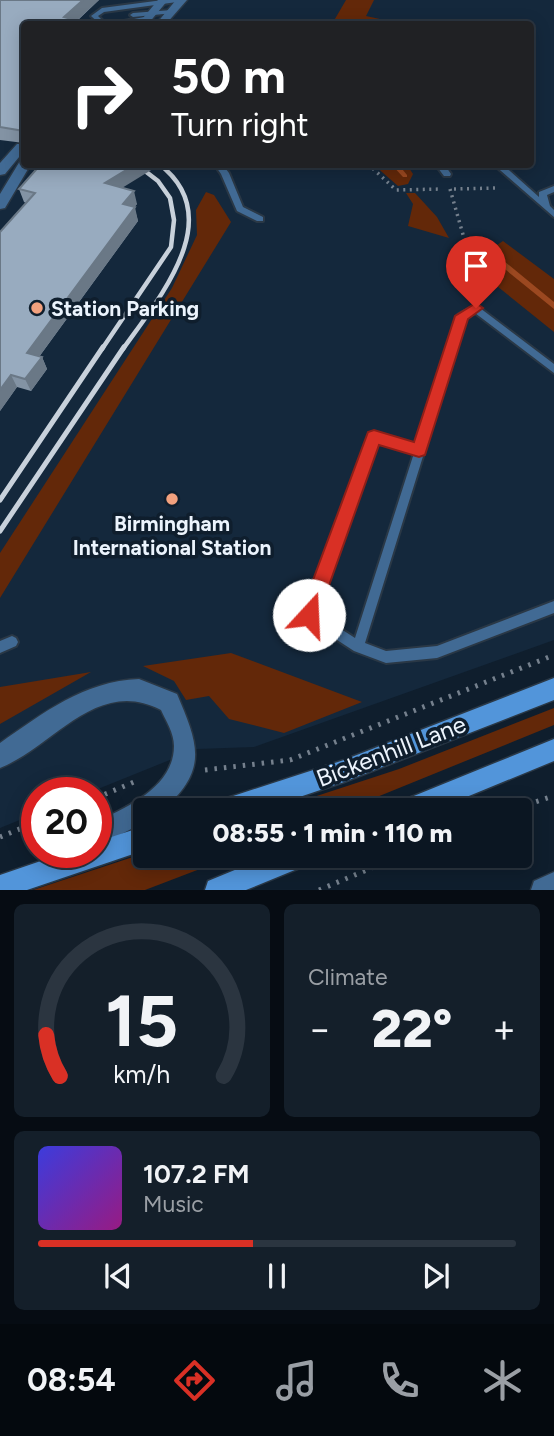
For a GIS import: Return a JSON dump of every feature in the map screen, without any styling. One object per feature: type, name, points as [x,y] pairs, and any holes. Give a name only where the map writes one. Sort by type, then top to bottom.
[{"type":"main road","name":"Bickenhill Lane","points":[[263,798],[344,771],[554,689]]},
{"type":"main road","points":[[436,798],[554,750]]},
{"type":"main road","points":[[0,887],[133,842]]},
{"type":"main road","points":[[217,890],[269,868]]},
{"type":"street","points":[[164,21],[180,0]]},
{"type":"street","points":[[0,172],[21,147]]},
{"type":"street","points":[[0,205],[23,168]]},
{"type":"street","points":[[0,757],[63,714],[100,696],[140,690],[169,702],[186,746],[179,773],[162,799],[112,826]]},
{"type":"street","points":[[0,887],[35,868]]},
{"type":"street","points":[[543,890],[554,884]]},
{"type":"lane","points":[[122,21],[154,12],[180,0]]},
{"type":"lane","points":[[100,21],[94,16],[102,10],[172,12]]},
{"type":"lane","points":[[133,15],[154,12]]},
{"type":"lane","points":[[221,168],[240,209],[260,219]]},
{"type":"lane","points":[[442,168],[447,174]]},
{"type":"lane","points":[[502,168],[551,211]]},
{"type":"lane","points":[[551,211],[542,194],[554,189]]},
{"type":"lane","points":[[358,647],[462,316],[476,308],[554,369]]},
{"type":"lane","points":[[419,450],[374,437],[309,615],[358,647],[386,657],[437,652],[554,607]]},
{"type":"path","points":[[450,189],[466,245],[465,299],[469,312]]},
{"type":"path","points":[[112,791],[151,775],[290,760],[554,655]]},
{"type":"path","points":[[532,803],[554,796]]},
{"type":"path","points":[[0,838],[21,829]]},
{"type":"path","points":[[319,890],[371,868]]},
{"type":"shaded area","points":[[0,0],[554,0],[554,640],[254,747],[197,749],[112,783],[112,777],[21,777],[21,819],[0,828]]},
{"type":"shaded area","points":[[346,0],[374,0],[366,16],[389,21],[363,21],[334,21]]},
{"type":"shaded area","points":[[377,168],[409,168],[413,174],[408,184],[398,186]]},
{"type":"shaded area","points":[[206,192],[214,195],[231,222],[0,598],[0,553],[172,288],[197,235],[196,210]]},
{"type":"shaded area","points":[[406,193],[415,193],[437,217],[449,238],[408,226],[413,204]]},
{"type":"shaded area","points":[[503,241],[554,279],[554,332],[477,270],[476,259]]},
{"type":"shaded area","points":[[231,653],[362,702],[284,733],[229,719],[209,696],[186,700],[174,681],[143,666]]},
{"type":"shaded area","points":[[91,672],[0,724],[0,687]]},
{"type":"shaded area","points":[[554,708],[554,725],[375,798],[311,798],[399,769]]},
{"type":"shaded area","points":[[133,857],[133,868],[203,868],[145,890],[33,890],[100,868],[112,868],[112,864]]},
{"type":"building","points":[[0,0],[83,0],[64,17],[79,21],[21,21],[21,130],[0,127]]},
{"type":"building","name":"Station Parking","points":[[37,168],[129,168],[105,183],[134,191],[123,204],[135,207],[27,353],[42,357],[25,379],[11,375],[0,390],[0,232],[35,193],[19,189]]},
{"type":"waterway","points":[[398,168],[405,176]]},
{"type":"waterway","points":[[493,255],[554,306]]},
{"type":"railway","points":[[102,349],[171,247],[174,220],[170,198],[158,181],[141,168]]},
{"type":"railway","points":[[123,349],[169,282],[181,257],[188,232],[188,208],[179,185],[163,168]]},
{"type":"railway","points":[[0,500],[103,347]]},
{"type":"railway","points":[[0,531],[124,347]]},
{"type":"place","name":"Station Parking","points":[[37,308]]},
{"type":"place","name":"Birmingham International Station","points":[[172,499]]},
{"type":"route","points":[[309,615],[374,437],[419,450],[462,316],[476,308]]}]
